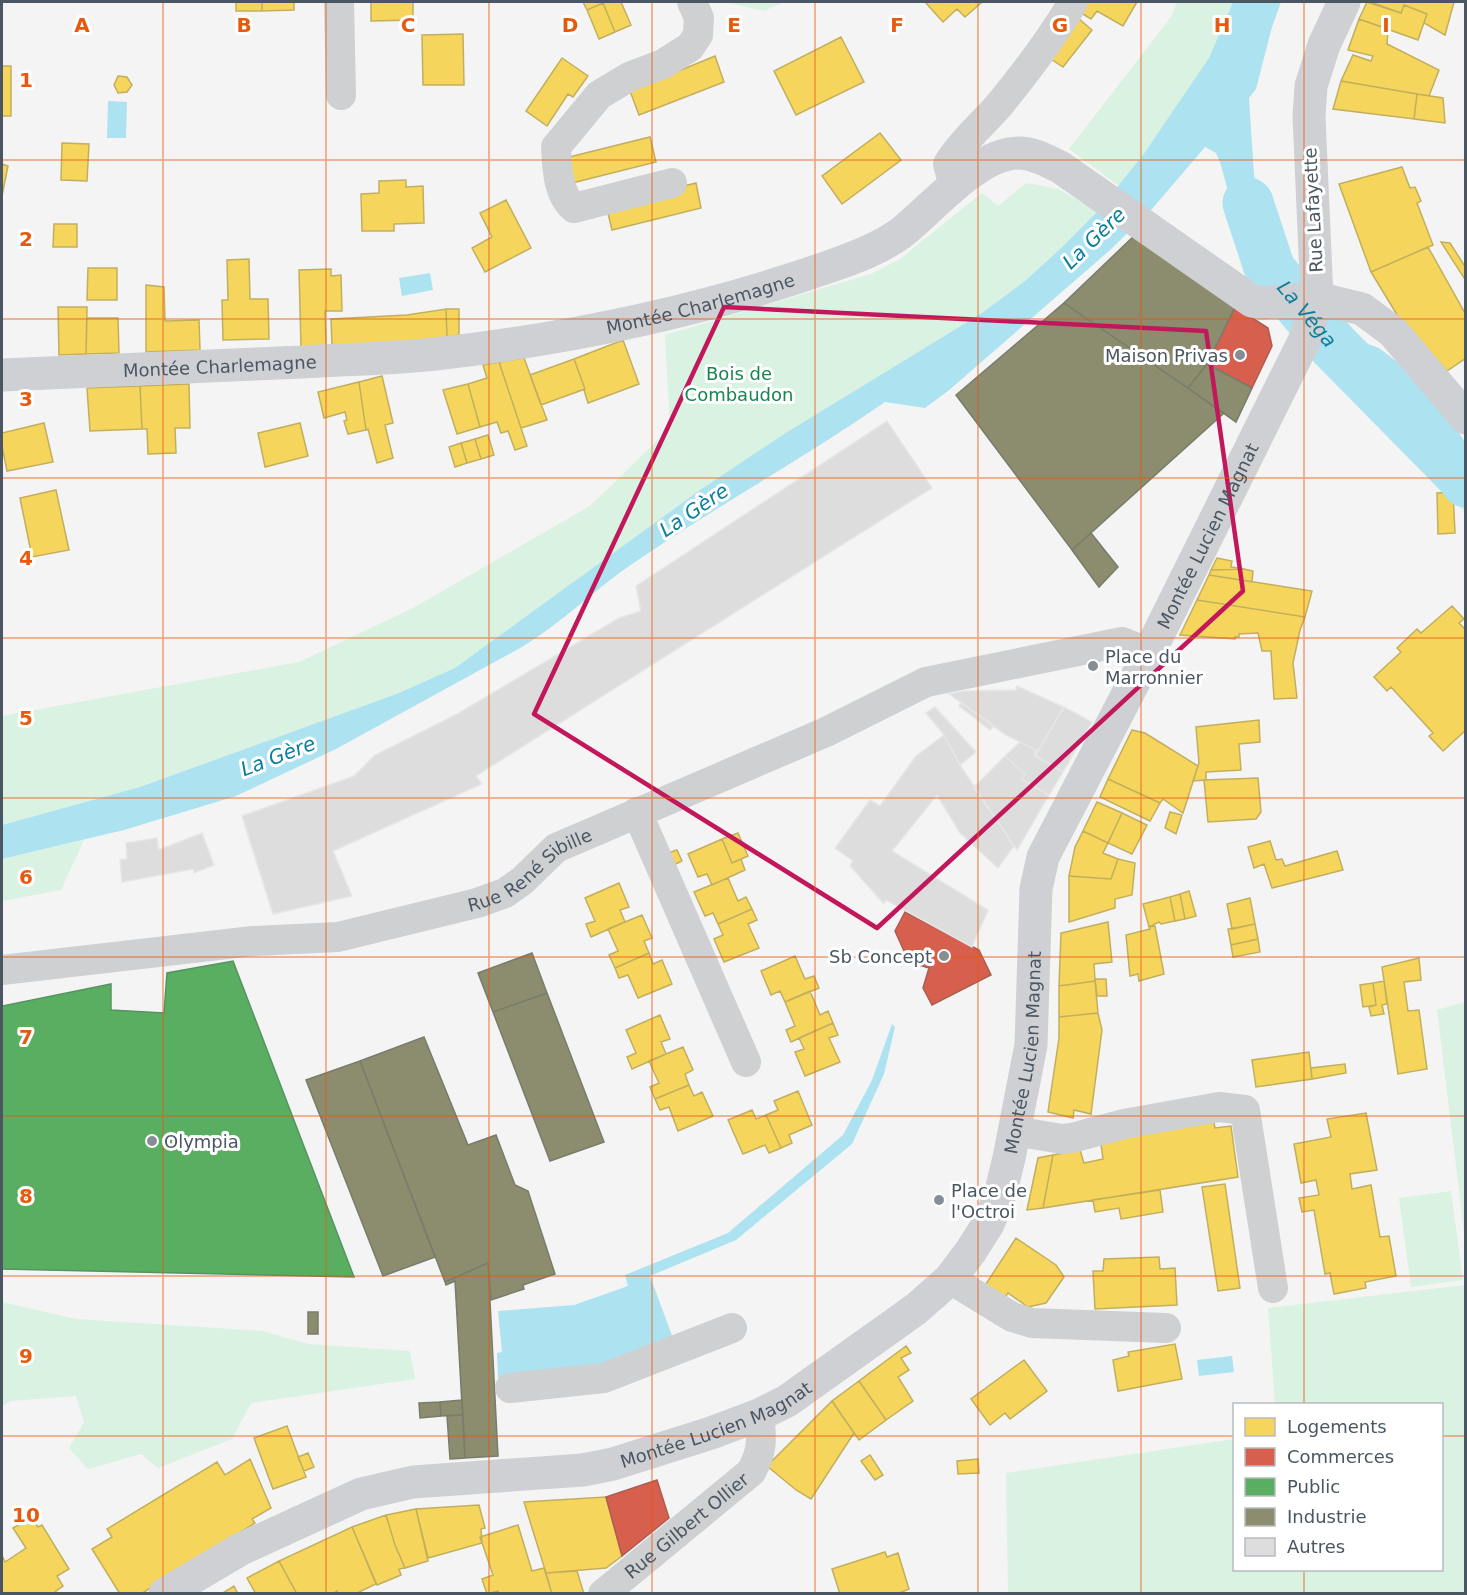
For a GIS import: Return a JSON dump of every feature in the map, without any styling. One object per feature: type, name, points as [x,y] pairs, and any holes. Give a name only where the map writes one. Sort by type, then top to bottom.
[{"type":"main road","name":"Rue Lafayette","points":[[1344,2],[1324,45],[1311,86],[1309,117],[1317,298],[1362,309],[1393,332],[1466,418]]},
{"type":"main road","name":"Montée Charlemagne","points":[[2,375],[433,354],[525,342],[612,326],[711,302],[830,266],[869,251],[900,234],[976,169],[999,157],[1016,153],[1034,155],[1060,167],[1252,301],[1263,303],[1317,298]]},
{"type":"main road","name":"Montée Lucien Magnat","points":[[165,1593],[241,1549],[361,1494],[413,1482],[583,1470],[612,1464],[684,1442],[759,1414],[787,1401],[916,1309],[950,1279],[988,1224],[1000,1195],[1010,1158],[1031,1045],[1036,889],[1043,857],[1149,653],[1306,337],[1317,298]]},
{"type":"street","points":[[339,2],[341,95]]},
{"type":"street","points":[[672,183],[574,208],[567,202],[557,171],[556,147],[599,95],[629,76],[663,64],[690,47],[698,35],[699,18],[692,2]]},
{"type":"street","points":[[954,186],[948,164],[957,150],[999,104],[1061,22],[1073,2]]},
{"type":"street","name":"Rue René Sibille","points":[[2,970],[253,940],[339,937],[477,903],[505,893],[522,881],[556,848],[826,732],[926,682],[1122,642],[1149,653]]},
{"type":"street","points":[[638,812],[746,1062]]},
{"type":"street","points":[[1014,1131],[1062,1139],[1124,1124],[1219,1107],[1245,1110],[1273,1288]]},
{"type":"street","points":[[950,1279],[1012,1317],[1032,1323],[1166,1328]]},
{"type":"street","points":[[510,1388],[604,1378],[732,1328]]},
{"type":"street","name":"Rue Gilbert Ollier","points":[[603,1593],[751,1472],[759,1458],[761,1441],[759,1414]]},
{"type":"highlighted area","points":[[724,307],[1206,331],[1243,591],[877,928],[534,714]]},
{"type":"green space","points":[[725,2],[784,2],[764,11]]},
{"type":"green space","points":[[1177,2],[1233,2],[1209,58],[1143,155],[1119,186],[1069,149],[1171,17]]},
{"type":"green space","name":"Bois de Combaudon","points":[[1026,183],[1058,189],[1098,211],[1025,281],[982,313],[784,434],[700,490],[455,668],[399,693],[140,787],[2,825],[2,716],[299,662],[413,608],[590,506],[670,428],[665,335],[871,274],[900,259],[982,193],[998,206]]},
{"type":"green space","points":[[1426,431],[1459,433],[1465,441],[1465,514],[1415,441]]},
{"type":"green space","points":[[84,840],[61,890],[2,901],[2,859]]},
{"type":"green space","points":[[1466,1002],[1465,1240],[1437,1010]]},
{"type":"green space","points":[[1451,1191],[1463,1280],[1411,1287],[1399,1198]]},
{"type":"green space","points":[[1465,1285],[1465,1593],[1008,1593],[1006,1473],[1233,1439],[1233,1571],[1443,1571],[1443,1403],[1275,1403],[1268,1308]]},
{"type":"green space","points":[[2,1302],[76,1319],[262,1331],[309,1344],[410,1351],[415,1379],[251,1403],[232,1439],[158,1468],[141,1454],[88,1469],[69,1448],[84,1422],[76,1396],[11,1401],[2,1406]]},
{"type":"water","name":"La Gère","points":[[1233,2],[1281,2],[1256,89],[1249,98],[1254,175],[1273,268],[1268,271],[1245,252],[1220,162],[1216,153],[1205,147],[1152,209],[1109,251],[948,391],[925,408],[885,402],[635,562],[522,647],[336,749],[236,796],[124,830],[2,859],[2,825],[140,787],[399,693],[455,668],[700,490],[784,434],[982,313],[1025,281],[1098,211],[1143,155],[1209,58]]},
{"type":"water","points":[[108,101],[127,102],[126,138],[107,138]]},
{"type":"water","points":[[430,273],[433,290],[402,296],[399,278]]},
{"type":"water","points":[[1357,340],[1379,348],[1396,361],[1459,433],[1465,443],[1465,489],[1336,353],[1333,345]]},
{"type":"water","points":[[892,1024],[895,1027],[884,1074],[852,1144],[736,1240],[650,1276],[674,1341],[589,1373],[498,1378],[497,1353],[502,1352],[498,1311],[574,1305],[628,1286],[625,1275],[728,1233],[843,1135],[872,1080]]},
{"type":"water","points":[[1232,1356],[1234,1372],[1199,1376],[1197,1360]]},
{"type":"building: Logements","points":[[236,2],[262,2],[262,11],[236,11]]},
{"type":"building: Logements","points":[[262,2],[294,2],[294,10],[262,11]]},
{"type":"building: Logements","points":[[371,2],[413,2],[413,20],[371,21]]},
{"type":"building: Logements","points":[[583,2],[603,2],[603,3],[587,10]]},
{"type":"building: Logements","points":[[621,2],[631,25],[615,32],[603,3]]},
{"type":"building: Logements","points":[[925,2],[982,2],[965,17],[957,9],[943,22]]},
{"type":"building: Logements","points":[[1077,2],[1137,2],[1123,26],[1097,11],[1091,19],[1073,8]]},
{"type":"building: Logements","points":[[1367,2],[1401,13],[1404,5],[1427,14],[1418,40],[1359,19]]},
{"type":"building: Logements","points":[[1370,2],[1454,2],[1445,35],[1424,23],[1427,14],[1404,5],[1401,13]]},
{"type":"building: Logements","points":[[603,3],[615,32],[599,39],[587,10]]},
{"type":"building: Logements","points":[[1071,12],[1092,30],[1063,67],[1042,53]]},
{"type":"building: Logements","points":[[1359,19],[1388,29],[1387,44],[1439,70],[1429,96],[1341,81],[1353,55],[1371,61],[1373,56],[1348,50]]},
{"type":"building: Logements","points":[[463,34],[464,85],[423,85],[422,35]]},
{"type":"building: Logements","points":[[841,37],[864,82],[796,115],[774,71]]},
{"type":"building: Logements","points":[[715,56],[724,82],[639,115],[630,91]]},
{"type":"building: Logements","points":[[562,58],[588,76],[573,97],[568,94],[547,126],[526,111]]},
{"type":"building: Logements","points":[[2,66],[11,66],[11,116],[2,116]]},
{"type":"building: Logements","points":[[118,76],[127,77],[132,85],[127,92],[118,93],[114,85]]},
{"type":"building: Logements","points":[[1341,81],[1417,94],[1414,119],[1333,109]]},
{"type":"building: Logements","points":[[1417,94],[1443,98],[1445,123],[1414,119]]},
{"type":"building: Logements","points":[[880,133],[901,160],[842,204],[822,176]]},
{"type":"building: Logements","points":[[650,137],[656,162],[572,183],[565,158]]},
{"type":"building: Logements","points":[[62,143],[89,144],[87,181],[61,180]]},
{"type":"building: Logements","points":[[2,164],[8,166],[2,196]]},
{"type":"building: Logements","points":[[1402,167],[1410,188],[1415,187],[1421,201],[1417,203],[1433,245],[1371,272],[1339,184]]},
{"type":"building: Logements","points":[[406,180],[406,187],[423,186],[424,223],[394,224],[394,231],[362,231],[361,194],[379,193],[379,181]]},
{"type":"building: Logements","points":[[696,183],[701,208],[612,230],[606,205]]},
{"type":"building: Logements","points":[[506,200],[531,248],[485,272],[472,248],[492,237],[480,213]]},
{"type":"building: Logements","points":[[54,224],[77,224],[77,247],[53,247]]},
{"type":"building: Logements","points":[[1441,242],[1450,243],[1466,268],[1466,281]]},
{"type":"building: Logements","points":[[1428,247],[1466,315],[1466,358],[1447,371],[1399,318],[1371,272]]},
{"type":"building: Logements","points":[[249,259],[250,299],[268,299],[269,339],[223,340],[222,300],[228,300],[227,260]]},
{"type":"building: Logements","points":[[88,268],[117,268],[117,300],[87,300]]},
{"type":"building: Logements","points":[[331,269],[331,276],[341,275],[342,311],[325,311],[326,346],[301,347],[299,270]]},
{"type":"building: Logements","points":[[146,285],[164,287],[165,321],[199,320],[200,350],[146,352]]},
{"type":"building: Logements","points":[[58,307],[87,307],[86,354],[59,355]]},
{"type":"building: Logements","points":[[446,309],[447,337],[409,342],[332,346],[331,319],[407,315]]},
{"type":"building: Logements","points":[[446,309],[459,309],[459,335],[447,337]]},
{"type":"building: Logements","points":[[87,318],[118,318],[119,353],[86,354]]},
{"type":"building: Logements","points":[[623,340],[639,384],[588,403],[574,359]]},
{"type":"building: Logements","points":[[524,358],[547,420],[521,428],[499,362]]},
{"type":"building: Logements","points":[[574,359],[585,389],[541,405],[530,375]]},
{"type":"building: Logements","points":[[499,362],[527,446],[515,450],[508,431],[501,433],[497,422],[480,427],[468,384],[487,378],[483,365]]},
{"type":"building: Logements","points":[[382,376],[393,423],[385,425],[393,458],[377,463],[368,429],[366,430],[359,382]]},
{"type":"building: Logements","points":[[359,382],[366,430],[348,434],[344,421],[347,420],[345,412],[324,418],[318,392]]},
{"type":"building: Logements","points":[[189,384],[190,428],[175,428],[176,453],[148,454],[147,429],[142,429],[140,386]]},
{"type":"building: Logements","points":[[468,384],[480,427],[457,434],[443,390]]},
{"type":"building: Logements","points":[[140,386],[142,429],[90,431],[87,388]]},
{"type":"building: Logements","points":[[44,423],[53,462],[7,471],[2,433]]},
{"type":"building: Logements","points":[[300,423],[308,456],[265,467],[258,433]]},
{"type":"building: Logements","points":[[488,435],[494,455],[481,459],[475,439]]},
{"type":"building: Logements","points":[[475,439],[481,459],[467,463],[461,443]]},
{"type":"building: Logements","points":[[461,443],[467,463],[455,467],[449,447]]},
{"type":"building: Logements","points":[[56,490],[69,550],[32,557],[20,498]]},
{"type":"building: Logements","points":[[1453,492],[1455,533],[1438,534],[1437,493]]},
{"type":"building: Logements","points":[[1217,558],[1232,561],[1231,567],[1244,569],[1211,570]]},
{"type":"building: Logements","points":[[1211,570],[1253,571],[1252,582],[1209,575]]},
{"type":"building: Logements","points":[[1209,575],[1312,591],[1305,617],[1197,600]]},
{"type":"building: Logements","points":[[1197,600],[1305,617],[1293,663],[1297,698],[1274,699],[1271,651],[1262,651],[1258,633],[1239,634],[1239,637],[1235,639],[1180,635]]},
{"type":"building: Logements","points":[[1452,606],[1464,619],[1459,623],[1466,630],[1466,730],[1443,751],[1429,736],[1433,733],[1391,687],[1387,691],[1374,677],[1401,652],[1397,648],[1417,629],[1421,633]]},
{"type":"building: Logements","points":[[1259,720],[1260,742],[1239,744],[1241,770],[1206,772],[1206,780],[1193,781],[1199,763],[1196,727]]},
{"type":"building: Logements","points":[[1132,730],[1145,733],[1198,766],[1183,813],[1163,799],[1160,803],[1108,779]]},
{"type":"building: Logements","points":[[1258,778],[1261,812],[1256,819],[1208,822],[1204,780]]},
{"type":"building: Logements","points":[[1108,779],[1160,803],[1150,821],[1100,797]]},
{"type":"building: Logements","points":[[1097,802],[1122,813],[1108,843],[1083,831]]},
{"type":"building: Logements","points":[[1170,812],[1182,815],[1176,834],[1165,828]]},
{"type":"building: Logements","points":[[1122,813],[1147,825],[1132,854],[1108,843]]},
{"type":"building: Logements","points":[[1083,831],[1108,843],[1103,853],[1118,859],[1111,879],[1069,876],[1075,847]]},
{"type":"building: Logements","points":[[738,833],[748,856],[732,863],[722,839]]},
{"type":"building: Logements","points":[[722,839],[732,863],[741,859],[745,870],[712,885],[707,874],[698,877],[688,854]]},
{"type":"building: Logements","points":[[1270,841],[1276,860],[1282,859],[1285,866],[1337,851],[1343,870],[1272,888],[1264,864],[1254,868],[1248,847]]},
{"type":"building: Logements","points":[[677,850],[682,861],[674,865],[668,853]]},
{"type":"building: Logements","points":[[1118,859],[1135,863],[1132,895],[1115,899],[1115,908],[1069,922],[1069,876],[1111,879]]},
{"type":"building: Logements","points":[[728,878],[738,901],[746,897],[752,909],[718,924],[713,913],[705,916],[694,892]]},
{"type":"building: Logements","points":[[619,883],[629,907],[620,910],[625,922],[591,937],[586,924],[595,921],[585,898]]},
{"type":"building: Logements","points":[[1189,891],[1196,916],[1185,919],[1180,894]]},
{"type":"building: Logements","points":[[1180,894],[1185,919],[1175,921],[1170,897]]},
{"type":"building: Logements","points":[[1170,897],[1175,921],[1161,924],[1159,922],[1149,927],[1143,904]]},
{"type":"building: Logements","points":[[1250,898],[1255,924],[1232,929],[1227,904]]},
{"type":"building: Logements","points":[[752,909],[757,920],[748,924],[759,948],[724,962],[714,939],[723,935],[718,924]]},
{"type":"building: Logements","points":[[642,915],[652,938],[644,941],[649,953],[615,968],[609,955],[618,951],[608,929]]},
{"type":"building: Logements","points":[[1108,922],[1112,962],[1094,964],[1095,981],[1059,986],[1061,933]]},
{"type":"building: Logements","points":[[1255,924],[1258,939],[1231,945],[1228,929]]},
{"type":"building: Logements","points":[[1155,926],[1164,974],[1139,981],[1138,974],[1130,976],[1126,935]]},
{"type":"building: Logements","points":[[1258,939],[1260,952],[1233,957],[1231,945]]},
{"type":"building: Logements","points":[[649,953],[653,964],[662,960],[672,984],[638,998],[628,975],[619,978],[615,968]]},
{"type":"building: Logements","points":[[795,956],[805,979],[814,976],[819,988],[785,1002],[780,991],[771,995],[761,971]]},
{"type":"building: Logements","points":[[1419,958],[1421,980],[1404,982],[1408,1011],[1419,1010],[1427,1069],[1398,1074],[1382,967]]},
{"type":"building: Logements","points":[[1095,979],[1106,979],[1107,996],[1097,996]]},
{"type":"building: Logements","points":[[1095,981],[1098,1013],[1059,1017],[1059,986]]},
{"type":"building: Logements","points":[[1384,981],[1387,1004],[1382,1005],[1384,1014],[1371,1016],[1369,1007],[1376,1005],[1373,983]]},
{"type":"building: Logements","points":[[1373,983],[1376,1005],[1363,1007],[1360,985]]},
{"type":"building: Logements","points":[[810,991],[820,1015],[828,1011],[833,1023],[791,1042],[786,1030],[795,1026],[785,1002]]},
{"type":"building: Logements","points":[[1098,1013],[1102,1030],[1091,1114],[1074,1110],[1073,1118],[1048,1112],[1059,1038],[1059,1017]]},
{"type":"building: Logements","points":[[660,1015],[670,1039],[661,1042],[666,1054],[632,1069],[627,1057],[636,1053],[626,1030]]},
{"type":"building: Logements","points":[[833,1023],[838,1035],[829,1038],[840,1062],[805,1076],[795,1052],[804,1049],[799,1038]]},
{"type":"building: Logements","points":[[683,1047],[693,1070],[685,1074],[689,1085],[655,1099],[650,1087],[659,1083],[649,1061]]},
{"type":"building: Logements","points":[[1309,1052],[1312,1079],[1256,1087],[1252,1060]]},
{"type":"building: Logements","points":[[1345,1064],[1346,1073],[1312,1079],[1311,1068]]},
{"type":"building: Logements","points":[[689,1085],[694,1096],[702,1092],[713,1116],[678,1131],[669,1107],[660,1110],[655,1099]]},
{"type":"building: Logements","points":[[798,1091],[812,1125],[789,1135],[792,1143],[781,1148],[766,1115],[778,1110],[774,1101]]},
{"type":"building: Logements","points":[[752,1110],[756,1119],[766,1115],[781,1148],[769,1153],[765,1145],[743,1154],[728,1120]]},
{"type":"building: Logements","points":[[1366,1113],[1377,1170],[1350,1174],[1352,1189],[1371,1185],[1380,1237],[1389,1236],[1396,1276],[1365,1282],[1366,1288],[1334,1294],[1330,1273],[1325,1274],[1314,1210],[1302,1212],[1299,1198],[1319,1195],[1316,1180],[1301,1183],[1294,1144],[1331,1137],[1327,1119]]},
{"type":"building: Logements","points":[[1213,1118],[1215,1128],[1231,1126],[1238,1177],[1043,1208],[1053,1155],[1080,1150],[1084,1163],[1103,1159],[1100,1137]]},
{"type":"building: Logements","points":[[1053,1155],[1043,1208],[1027,1210],[1038,1158]]},
{"type":"building: Logements","points":[[1225,1184],[1240,1288],[1218,1291],[1202,1187]]},
{"type":"building: Logements","points":[[1160,1190],[1163,1212],[1121,1219],[1119,1208],[1095,1212],[1093,1200]]},
{"type":"building: Logements","points":[[1016,1238],[1056,1265],[1064,1277],[1046,1303],[1028,1307],[1008,1293],[1003,1300],[984,1287]]},
{"type":"building: Logements","points":[[1159,1257],[1160,1269],[1175,1268],[1177,1305],[1095,1309],[1093,1271],[1103,1271],[1104,1259]]},
{"type":"building: Logements","points":[[1175,1344],[1182,1379],[1118,1391],[1113,1360],[1129,1356],[1128,1352]]},
{"type":"building: Logements","points":[[906,1346],[911,1353],[901,1358],[909,1370],[898,1377],[913,1401],[886,1420],[859,1381]]},
{"type":"building: Logements","points":[[1024,1360],[1047,1391],[1010,1419],[1005,1413],[990,1425],[971,1399]]},
{"type":"building: Logements","points":[[859,1381],[886,1420],[859,1440],[832,1401]]},
{"type":"building: Logements","points":[[832,1401],[854,1433],[811,1499],[796,1490],[767,1466]]},
{"type":"building: Logements","points":[[287,1426],[306,1477],[273,1489],[254,1438]]},
{"type":"building: Logements","points":[[308,1453],[314,1467],[304,1471],[298,1457]]},
{"type":"building: Logements","points":[[870,1455],[883,1475],[875,1480],[861,1461]]},
{"type":"building: Logements","points":[[250,1459],[271,1508],[252,1519],[255,1523],[141,1594],[120,1594],[92,1549],[112,1537],[107,1529],[217,1462],[225,1475]]},
{"type":"building: Logements","points":[[978,1459],[979,1473],[958,1474],[957,1461]]},
{"type":"building: Logements","points":[[606,1497],[622,1556],[606,1568],[546,1573],[524,1502]]},
{"type":"building: Logements","points":[[479,1505],[485,1528],[481,1529],[482,1543],[428,1558],[416,1509]]},
{"type":"building: Logements","points":[[416,1509],[428,1561],[405,1568],[386,1515]]},
{"type":"building: Logements","points":[[386,1515],[405,1568],[399,1569],[401,1575],[377,1585],[352,1527]]},
{"type":"building: Logements","points":[[32,1517],[38,1527],[42,1525],[69,1569],[57,1576],[63,1586],[52,1594],[2,1594],[2,1555],[5,1562],[26,1548],[13,1528]]},
{"type":"building: Logements","points":[[518,1525],[532,1571],[544,1568],[552,1594],[499,1594],[498,1591],[487,1594],[482,1579],[493,1575],[480,1537]]},
{"type":"building: Logements","points":[[352,1527],[376,1584],[355,1594],[338,1594],[337,1591],[332,1594],[297,1594],[279,1561]]},
{"type":"building: Logements","points":[[885,1552],[887,1557],[898,1553],[909,1589],[897,1594],[840,1594],[832,1569]]},
{"type":"building: Logements","points":[[279,1561],[297,1594],[256,1594],[247,1578]]},
{"type":"building: Logements","points":[[577,1571],[584,1594],[552,1594],[546,1573]]},
{"type":"building: Logements","points":[[234,1586],[238,1594],[221,1594]]},
{"type":"building: Commerces","name":"Maison Privas","points":[[1235,307],[1268,328],[1272,346],[1252,388],[1207,364]]},
{"type":"building: Commerces","name":"Sb Concept","points":[[905,912],[979,950],[991,975],[932,1005],[923,988],[929,968],[909,962],[895,931]]},
{"type":"building: Commerces","points":[[657,1480],[669,1518],[622,1556],[606,1497]]},
{"type":"building: Public","name":"Olympia","points":[[233,961],[354,1277],[2,1269],[2,1006],[111,984],[111,1010],[164,1013],[167,973]]},
{"type":"building: Industrie","points":[[1135,235],[1235,307],[1207,364],[1188,388],[1064,303]]},
{"type":"building: Industrie","points":[[1064,303],[1224,413],[1072,550],[956,395]]},
{"type":"building: Industrie","points":[[1207,364],[1252,388],[1236,422],[1188,388]]},
{"type":"building: Industrie","points":[[1091,533],[1118,567],[1099,587],[1072,550]]},
{"type":"building: Industrie","points":[[532,953],[547,993],[493,1012],[478,973]]},
{"type":"building: Industrie","points":[[547,993],[604,1142],[550,1161],[493,1012]]},
{"type":"building: Industrie","points":[[424,1037],[468,1145],[496,1135],[515,1185],[528,1191],[555,1274],[523,1285],[524,1289],[491,1300],[488,1263],[445,1282],[360,1061]]},
{"type":"building: Industrie","points":[[360,1061],[435,1257],[383,1276],[306,1080]]},
{"type":"building: Industrie","points":[[488,1263],[498,1456],[465,1458],[455,1281],[446,1285],[445,1282]]},
{"type":"building: Industrie","points":[[308,1312],[318,1312],[318,1334],[308,1334]]},
{"type":"building: Industrie","points":[[462,1400],[463,1415],[441,1416],[440,1402]]},
{"type":"building: Industrie","points":[[440,1402],[441,1416],[420,1418],[419,1403]]},
{"type":"building: Industrie","points":[[463,1415],[465,1458],[450,1459],[447,1416]]},
{"type":"building: Autres","points":[[887,421],[932,488],[476,776],[482,784],[333,851],[352,896],[273,914],[242,816],[354,776],[375,755],[459,713],[619,618],[641,611],[636,586]]},
{"type":"building: Autres","points":[[1017,686],[1064,707],[1035,756],[1036,750],[1006,735],[949,694],[963,691],[1016,690]]},
{"type":"building: Autres","points":[[961,702],[994,726],[990,730],[959,706]]},
{"type":"building: Autres","points":[[935,707],[976,752],[960,765],[944,735],[926,713]]},
{"type":"building: Autres","points":[[1064,707],[1092,722],[1063,772],[1035,756]]},
{"type":"building: Autres","points":[[944,735],[960,765],[1014,846],[998,868],[960,833],[937,795],[892,851],[988,910],[972,947],[886,900],[884,904],[850,866],[853,861],[835,848],[870,800],[880,806],[916,756]]},
{"type":"building: Autres","points":[[1020,742],[1036,750],[1034,755],[1063,772],[1049,795],[1021,779],[1025,774],[1005,756]]},
{"type":"building: Autres","points":[[1005,756],[1025,774],[1021,779],[1049,795],[1017,850],[974,787]]},
{"type":"building: Autres","points":[[202,833],[214,865],[194,873],[193,869],[122,882],[120,860],[127,859],[126,843],[157,838],[159,850]]},
{"type":"waterway","name":"La Véga","points":[[1248,203],[1270,270],[1333,345],[1466,482]]},
{"type":"place","name":"Maison Privas","points":[[1240,355]]},
{"type":"place","name":"Place du Marronnier","points":[[1093,666]]},
{"type":"place","name":"Sb Concept","points":[[944,956]]},
{"type":"place","name":"Olympia","points":[[152,1141]]},
{"type":"place","name":"Place de l'Octroi","points":[[939,1200]]}]
